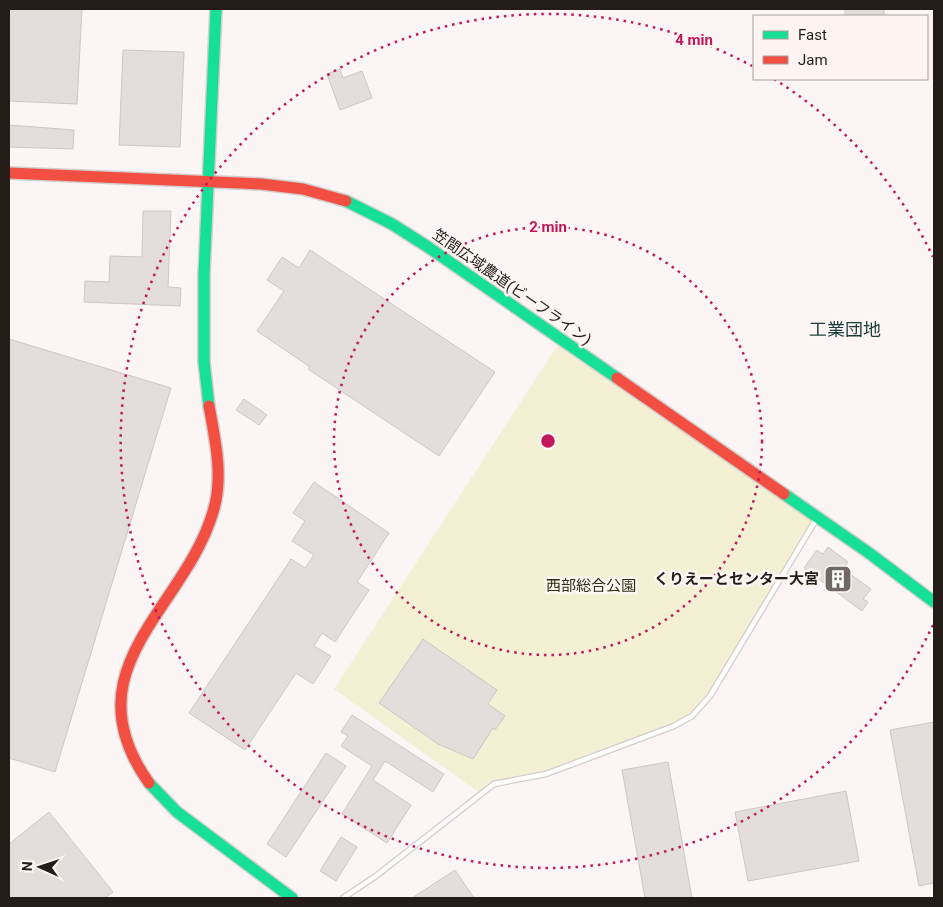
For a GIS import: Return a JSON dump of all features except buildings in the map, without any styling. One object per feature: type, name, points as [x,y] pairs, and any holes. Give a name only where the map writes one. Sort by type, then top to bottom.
[{"type":"street","points":[[216,9],[204,292],[204,366],[216,442],[218,476],[214,510],[196,554],[136,642],[121,690],[121,712],[134,760],[154,790],[187,819],[292,898]]},
{"type":"street","name":"笠間広域農道(ビーフライン)","points":[[9,173],[209,182],[303,189],[349,202],[392,224],[818,517],[934,602]]},
{"type":"lane","points":[[343,898],[376,876],[494,784],[546,774],[674,726],[692,716],[710,696],[818,517]]},
{"type":"green space","name":"西部総合公園","points":[[561,340],[818,517],[701,707],[674,726],[546,774],[504,781],[480,793],[334,689]]},
{"type":"traffic: fast","points":[[209,406],[204,362],[204,274],[216,9]]},
{"type":"traffic: fast","points":[[346,201],[392,224],[428,247],[617,378]]},
{"type":"traffic: fast","points":[[784,494],[869,553],[934,602]]},
{"type":"traffic: fast","points":[[149,783],[177,812],[292,898]]},
{"type":"traffic: jam","points":[[9,173],[261,184],[303,189],[346,201]]},
{"type":"traffic: jam","points":[[617,378],[784,494]]},
{"type":"traffic: jam","points":[[149,783],[127,743],[121,706],[126,673],[140,642],[199,547],[213,512],[218,486],[218,472],[216,445],[209,406]]},
{"type":"place","name":"くりえーとセンター大宮","points":[[838,579]]},
{"type":"district","name":"工業団地","points":[[845,329]]}]
